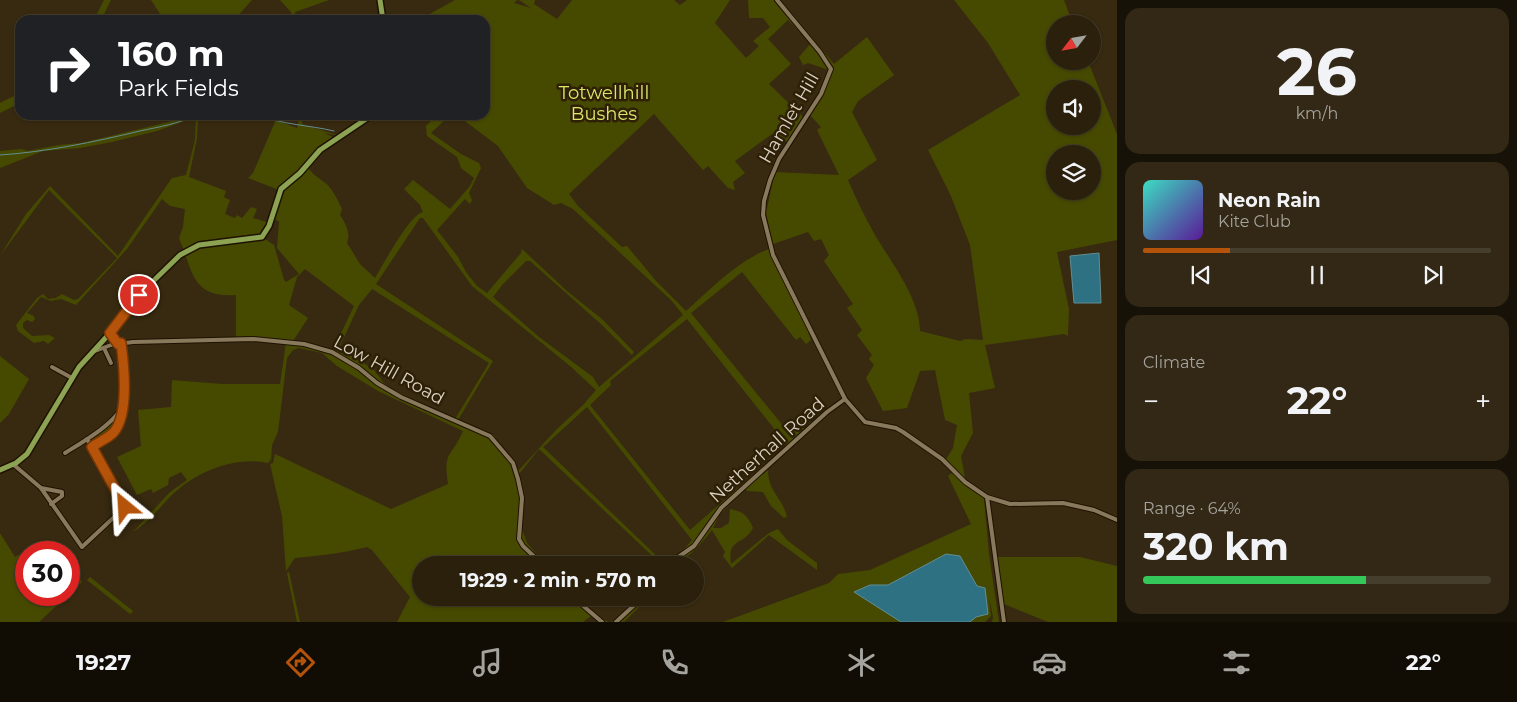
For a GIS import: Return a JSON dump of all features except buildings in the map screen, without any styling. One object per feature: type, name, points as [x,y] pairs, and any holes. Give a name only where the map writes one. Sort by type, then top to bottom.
[{"type":"main road","points":[[380,0],[382,15]]},
{"type":"main road","points":[[0,470],[14,465],[32,448],[57,408],[72,378],[139,295],[186,250],[199,245],[262,237],[268,226],[281,189],[300,174],[320,150],[365,120]]},
{"type":"street","name":"Hamlet Hill","points":[[777,0],[820,52],[831,70],[821,94],[779,159],[770,180],[764,201],[763,215],[773,255],[845,399]]},
{"type":"street","points":[[92,447],[112,434],[119,419],[121,408],[125,377],[120,344],[110,333]]},
{"type":"street","name":"Low Hill Road","points":[[94,351],[120,344],[253,339],[304,344],[332,352],[359,368],[377,384],[490,436],[494,440],[512,463],[518,480],[522,498],[519,539],[523,546],[534,556]]},
{"type":"street","points":[[104,348],[111,363]]},
{"type":"street","points":[[52,367],[72,378]]},
{"type":"street","points":[[845,399],[865,422],[896,428],[904,432],[942,460],[965,482],[986,497],[1010,504],[1063,503],[1094,510],[1117,520]]},
{"type":"street","name":"Netherhall Road","points":[[679,556],[694,546],[721,508],[827,412],[845,399]]},
{"type":"street","points":[[65,453],[105,426],[121,408]]},
{"type":"street","points":[[113,416],[119,419]]},
{"type":"street","points":[[14,465],[41,488],[82,547],[126,506],[87,439]]},
{"type":"street","points":[[41,488],[62,492],[62,496],[52,504]]},
{"type":"street","points":[[986,497],[1004,622]]},
{"type":"street","points":[[583,606],[602,622]]},
{"type":"street","points":[[616,622],[633,606]]},
{"type":"green space","points":[[104,0],[111,0],[104,15],[96,15]]},
{"type":"green space","points":[[151,0],[252,0],[238,15],[161,15]]},
{"type":"green space","points":[[280,0],[329,0],[295,12],[295,15],[291,15],[291,12]]},
{"type":"green space","name":"Totwellhill Bushes","points":[[455,0],[517,0],[514,3],[531,8],[519,0],[535,0],[534,4],[557,19],[572,0],[674,0],[680,5],[687,0],[730,0],[715,23],[746,58],[759,46],[753,41],[770,27],[763,18],[749,18],[748,0],[781,0],[834,64],[867,37],[894,75],[858,101],[852,112],[877,160],[848,180],[871,228],[904,281],[915,306],[920,331],[960,341],[966,339],[983,340],[970,245],[951,196],[928,150],[1020,95],[988,43],[954,0],[1064,0],[1070,15],[1046,15],[1046,70],[1092,70],[1096,80],[1046,80],[1046,135],[1101,135],[1101,94],[1117,134],[1117,240],[1057,252],[1069,309],[1068,336],[1064,334],[985,345],[995,388],[969,393],[973,433],[961,456],[965,478],[945,461],[953,448],[957,425],[945,420],[935,370],[920,371],[907,408],[883,411],[866,378],[874,365],[869,359],[872,355],[857,335],[862,330],[847,308],[853,304],[824,261],[829,255],[821,239],[814,241],[808,232],[773,244],[766,213],[775,172],[839,175],[817,130],[821,127],[809,114],[819,101],[832,71],[808,63],[803,65],[799,57],[811,43],[788,20],[768,39],[791,64],[769,84],[803,117],[787,142],[772,134],[735,161],[745,173],[733,182],[735,190],[728,188],[708,166],[703,170],[654,114],[569,194],[578,206],[622,247],[627,246],[656,281],[686,311],[735,268],[769,249],[802,315],[811,340],[806,344],[800,337],[796,340],[742,272],[691,313],[789,433],[805,419],[808,424],[787,445],[687,319],[610,381],[611,385],[590,405],[690,530],[768,462],[770,465],[757,478],[768,470],[770,484],[787,517],[784,518],[771,506],[763,492],[747,491],[745,488],[728,503],[730,504],[720,514],[713,528],[721,528],[729,523],[730,509],[738,511],[747,517],[753,528],[749,534],[734,545],[730,555],[731,564],[769,533],[778,529],[787,540],[817,563],[817,570],[769,535],[732,568],[723,556],[725,552],[712,530],[690,554],[687,556],[677,556],[692,540],[587,407],[543,447],[657,556],[652,556],[539,449],[519,474],[524,502],[522,529],[527,543],[538,556],[412,556],[412,606],[587,606],[602,619],[609,622],[602,622],[594,614],[583,622],[397,622],[410,597],[372,550],[367,547],[339,553],[295,558],[286,571],[282,516],[270,464],[273,463],[275,454],[391,509],[448,484],[447,460],[463,431],[378,391],[337,366],[322,353],[299,348],[293,350],[287,358],[278,432],[272,445],[271,461],[269,458],[270,461],[268,463],[255,461],[227,464],[200,475],[177,491],[133,532],[170,492],[187,480],[181,472],[169,478],[168,485],[153,493],[151,489],[137,495],[117,457],[141,446],[138,410],[171,407],[172,380],[222,384],[280,384],[286,343],[333,350],[354,306],[305,269],[297,277],[289,305],[308,318],[293,341],[236,339],[236,295],[221,295],[210,292],[196,280],[179,238],[183,227],[185,209],[170,206],[162,199],[127,249],[76,305],[61,299],[51,301],[41,297],[27,313],[34,316],[35,319],[32,322],[27,320],[23,323],[23,328],[32,336],[49,335],[55,338],[48,344],[44,341],[34,343],[18,331],[16,325],[37,298],[43,294],[48,299],[56,298],[62,294],[74,300],[78,299],[117,258],[49,190],[0,256],[26,214],[50,186],[118,256],[172,178],[186,175],[195,140],[196,120],[198,120],[197,138],[189,177],[226,191],[224,197],[230,200],[225,214],[235,218],[237,215],[242,218],[251,207],[257,209],[253,218],[270,223],[279,190],[248,178],[253,173],[275,122],[270,120],[276,120],[297,128],[299,120],[302,120],[302,124],[340,136],[324,133],[333,137],[306,165],[314,175],[330,187],[342,209],[340,215],[347,229],[347,243],[360,264],[375,278],[404,230],[411,221],[423,212],[420,205],[404,189],[413,180],[450,209],[470,186],[474,178],[461,168],[457,157],[427,136],[426,126],[432,120],[445,120],[431,133],[461,154],[479,163],[481,168],[469,193],[472,200],[470,204],[465,199],[437,230],[477,286],[487,293],[521,253],[522,249],[568,292],[602,319],[634,352],[632,355],[602,325],[530,261],[526,261],[493,297],[539,337],[593,377],[599,387],[683,315],[672,301],[573,209],[561,203],[554,205],[527,188],[498,146],[464,120],[490,120],[490,15],[428,15]],"holes":[[[420,218],[423,218],[472,286],[570,366],[596,390],[519,470],[494,435],[458,420],[493,361],[376,284]],[[275,219],[279,222],[277,248],[299,274],[286,282],[274,245],[262,237]],[[372,289],[489,363],[455,419],[392,389],[384,383],[373,369],[339,348],[359,305]]]},
{"type":"green space","points":[[15,96],[15,106],[0,113],[0,103]]},
{"type":"green space","points":[[177,120],[188,120],[157,131],[112,142],[80,148],[43,151],[0,168],[0,151],[21,149],[28,151],[81,143]]},
{"type":"green space","points":[[0,356],[29,379],[9,414],[0,423]]},
{"type":"green space","points":[[114,418],[118,419],[117,428],[95,444],[91,443],[92,439],[104,430]]},
{"type":"green space","points":[[953,472],[967,486],[984,498],[989,554],[999,622],[992,622],[993,617],[989,597],[991,616],[985,622],[723,622],[829,583],[838,574],[870,570],[971,524],[948,476]]},
{"type":"green space","points":[[0,533],[15,557],[15,606],[56,606],[39,622],[0,622]]},
{"type":"green space","points":[[997,557],[1080,557],[1117,566],[1117,622],[1048,622],[1004,604]]},
{"type":"green space","points":[[289,572],[300,622],[297,622],[287,573]]},
{"type":"green space","points":[[90,577],[133,611],[130,614],[87,580]]},
{"type":"green space","points":[[631,606],[640,606],[624,622],[610,622],[615,621]]},
{"type":"water","points":[[1099,253],[1101,303],[1074,303],[1070,256]]},
{"type":"water","points":[[946,554],[960,556],[977,586],[985,588],[988,614],[976,617],[970,622],[901,622],[854,592],[870,585],[888,585]]},
{"type":"waterway","points":[[0,155],[35,152],[88,143],[184,120]]},
{"type":"waterway","points":[[276,120],[334,131]]},
{"type":"route","points":[[125,507],[92,447],[112,434],[118,423],[123,402],[125,372],[121,343],[118,344],[110,333],[139,295]]}]
